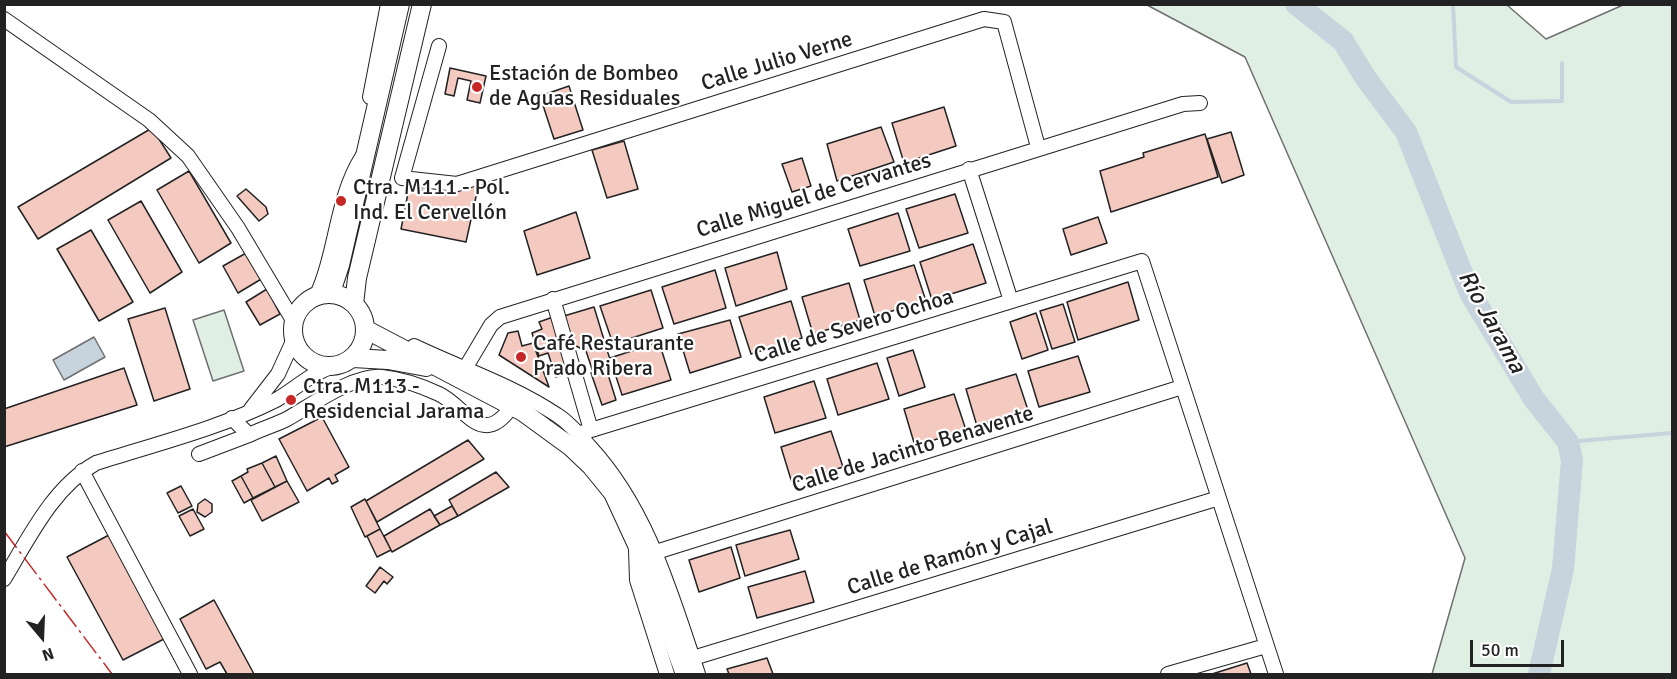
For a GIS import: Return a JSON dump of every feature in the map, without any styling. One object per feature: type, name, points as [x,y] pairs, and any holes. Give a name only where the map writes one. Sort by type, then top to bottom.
[{"type":"main road","points":[[400,4],[340,265],[333,286],[297,311],[294,331],[298,350],[306,359],[318,365],[331,367],[353,358],[388,360],[438,369]]},
{"type":"main road","points":[[353,358],[361,347],[357,278],[422,4]]},
{"type":"main road","points":[[322,295],[342,296],[361,317],[438,369],[512,406],[546,428],[591,466],[613,493],[689,666]]},
{"type":"street","points":[[372,124],[370,102],[387,4]]},
{"type":"street","points":[[4,19],[149,120],[188,156],[238,228],[294,331],[278,374],[250,409]]},
{"type":"street","name":"Calle Julio Verne","points":[[439,46],[402,178],[457,184],[984,20],[1004,22],[1038,147]]},
{"type":"street","name":"Calle Miguel de Cervantes","points":[[466,367],[491,325],[500,317],[1038,147],[1183,104],[1200,103]]},
{"type":"street","points":[[969,169],[1011,301]]},
{"type":"street","name":"Calle de Severo Ochoa","points":[[584,432],[1142,261],[1182,387]]},
{"type":"street","points":[[553,299],[584,432]]},
{"type":"street","points":[[361,317],[427,352],[466,367],[536,402],[584,432],[628,495],[656,552],[689,666],[698,675]]},
{"type":"street","points":[[4,579],[66,485],[82,471],[96,463],[232,418],[276,399],[315,372],[331,367]]},
{"type":"street","points":[[199,454],[286,419],[315,399],[379,376],[441,394],[475,423],[483,424],[505,417],[512,406]]},
{"type":"street","points":[[1182,387],[1276,675]]},
{"type":"street","name":"Calle de Jacinto Benavente","points":[[656,552],[1182,387]]},
{"type":"street","points":[[232,418],[249,435]]},
{"type":"street","points":[[82,471],[190,675]]},
{"type":"street","name":"Calle de Ramón y Cajal","points":[[689,666],[1218,498]]},
{"type":"street","points":[[637,545],[637,580],[667,675]]},
{"type":"street","points":[[1168,675],[1266,646]]},
{"type":"green space","points":[[1147,5],[1507,5],[1546,39],[1623,5],[1672,5],[1672,674],[1432,674],[1465,558],[1245,57]]},
{"type":"green space","points":[[224,310],[244,371],[213,381],[193,320]]},
{"type":"shaded area","points":[[94,337],[105,357],[64,380],[53,360]]},
{"type":"building","name":"Estación de Bombeo de Aguas Residuales","points":[[450,68],[486,76],[480,103],[467,100],[471,81],[458,78],[454,96],[445,94]]},
{"type":"building","points":[[569,86],[583,130],[554,139],[540,96]]},
{"type":"building","points":[[944,107],[956,146],[904,163],[892,123]]},
{"type":"building","points":[[881,127],[894,162],[837,181],[827,144]]},
{"type":"building","points":[[152,128],[171,158],[38,239],[18,207]]},
{"type":"building","points":[[1231,132],[1244,175],[1222,183],[1207,139]]},
{"type":"building","points":[[1205,134],[1218,177],[1111,212],[1100,171],[1144,157],[1143,153]]},
{"type":"building","points":[[624,141],[638,189],[607,198],[592,150]]},
{"type":"building","points":[[802,158],[811,186],[792,192],[782,164]]},
{"type":"building","points":[[189,171],[231,243],[199,263],[157,190]]},
{"type":"building","points":[[479,183],[466,242],[401,229],[409,188],[446,195]]},
{"type":"building","points":[[246,189],[266,207],[268,214],[259,221],[237,196]]},
{"type":"building","points":[[955,194],[968,233],[919,248],[906,209]]},
{"type":"building","points":[[141,201],[182,272],[150,293],[108,220]]},
{"type":"building","points":[[576,212],[590,258],[537,275],[524,231]]},
{"type":"building","points":[[898,213],[910,251],[860,266],[848,229]]},
{"type":"building","points":[[1098,217],[1107,243],[1071,255],[1063,229]]},
{"type":"building","points":[[91,230],[133,302],[99,321],[57,249]]},
{"type":"building","points":[[973,244],[986,283],[932,300],[920,262]]},
{"type":"building","points":[[248,252],[263,278],[238,293],[223,266]]},
{"type":"building","points":[[777,252],[787,289],[736,306],[725,268]]},
{"type":"building","points":[[914,265],[926,301],[875,316],[864,280]]},
{"type":"building","points":[[715,270],[726,308],[674,324],[662,287]]},
{"type":"building","points":[[1128,282],[1139,320],[1078,340],[1067,302]]},
{"type":"building","points":[[849,283],[860,320],[813,334],[802,297]]},
{"type":"building","points":[[267,289],[280,314],[260,325],[246,302]]},
{"type":"building","points":[[651,290],[663,328],[613,344],[600,306]]},
{"type":"building","points":[[791,301],[802,338],[751,354],[739,317]]},
{"type":"building","points":[[1063,304],[1075,342],[1052,349],[1040,311]]},
{"type":"building","points":[[594,307],[612,366],[593,372],[586,351],[574,345],[564,316]]},
{"type":"building","points":[[165,308],[190,389],[154,401],[128,319]]},
{"type":"building","points":[[1036,313],[1048,350],[1022,359],[1010,322]]},
{"type":"building","points":[[553,317],[571,372],[556,377],[548,353],[539,356],[532,333],[542,329],[539,322]]},
{"type":"building","points":[[730,320],[741,357],[690,373],[678,334]]},
{"type":"building","points":[[518,331],[522,346],[533,343],[549,387],[499,355],[508,333]]},
{"type":"building","points":[[659,342],[671,380],[622,395],[610,358]]},
{"type":"building","points":[[913,350],[925,387],[899,396],[887,358]]},
{"type":"building","points":[[1078,356],[1090,392],[1039,407],[1028,371]]},
{"type":"building","points":[[877,363],[889,399],[838,415],[827,379]]},
{"type":"building","points":[[124,368],[137,405],[4,447],[4,409]]},
{"type":"building","points":[[606,368],[616,400],[602,405],[591,373]]},
{"type":"building","points":[[1016,374],[1028,410],[977,426],[966,389]]},
{"type":"building","points":[[814,381],[826,418],[775,433],[764,397]]},
{"type":"building","points":[[954,394],[966,430],[915,446],[904,409]]},
{"type":"building","points":[[322,417],[349,467],[335,475],[338,481],[332,484],[329,478],[307,491],[279,439]]},
{"type":"building","points":[[831,431],[843,467],[792,483],[781,447]]},
{"type":"building","points":[[468,440],[484,459],[377,522],[366,501]]},
{"type":"building","points":[[276,456],[287,481],[275,487],[262,463]]},
{"type":"building","points":[[262,463],[275,487],[253,498],[241,476],[248,472],[247,469]]},
{"type":"building","points":[[496,472],[509,487],[458,516],[449,500]]},
{"type":"building","points":[[241,476],[253,498],[244,503],[232,481]]},
{"type":"building","points":[[287,481],[299,502],[262,521],[251,500]]},
{"type":"building","points":[[181,486],[192,506],[178,513],[167,493]]},
{"type":"building","points":[[205,499],[212,504],[212,512],[205,517],[197,512],[198,504]]},
{"type":"building","points":[[365,499],[380,529],[365,537],[351,507]]},
{"type":"building","points":[[452,506],[458,516],[440,525],[434,516]]},
{"type":"building","points":[[193,509],[204,529],[190,536],[179,516]]},
{"type":"building","points":[[430,509],[440,525],[392,552],[384,536]]},
{"type":"building","points":[[380,529],[391,550],[377,557],[367,536]]},
{"type":"building","points":[[790,530],[799,559],[745,576],[736,545]]},
{"type":"building","points":[[109,535],[164,639],[123,660],[67,557]]},
{"type":"building","points":[[731,547],[740,578],[699,592],[689,560]]},
{"type":"building","points":[[380,567],[393,577],[387,584],[384,581],[375,593],[366,586]]},
{"type":"building","points":[[805,571],[814,602],[757,618],[748,587]]},
{"type":"building","points":[[214,600],[254,674],[227,674],[220,662],[206,669],[180,619]]},
{"type":"building","points":[[767,658],[773,674],[729,674],[727,669]]},
{"type":"building","points":[[1247,663],[1251,674],[1212,674]]},
{"type":"waterway","name":"Río Jarama","points":[[1296,4],[1343,41],[1365,77],[1406,132],[1470,293],[1534,399],[1568,442],[1572,460],[1563,569],[1539,674]]},
{"type":"waterway","points":[[1453,4],[1456,67],[1511,102],[1562,101],[1562,63]]},
{"type":"waterway","points":[[1568,442],[1672,433]]},
{"type":"power","points":[[4,531],[112,674]]},
{"type":"place","name":"Estación de Bombeo de Aguas Residuales","points":[[477,87]]},
{"type":"place","name":"Ctra. M111 - Pol. Ind. El Cervellón","points":[[341,201]]},
{"type":"place","name":"Café Restaurante Prado Ribera","points":[[521,357]]},
{"type":"place","name":"Ctra. M113 - Residencial Jarama","points":[[291,400]]}]
